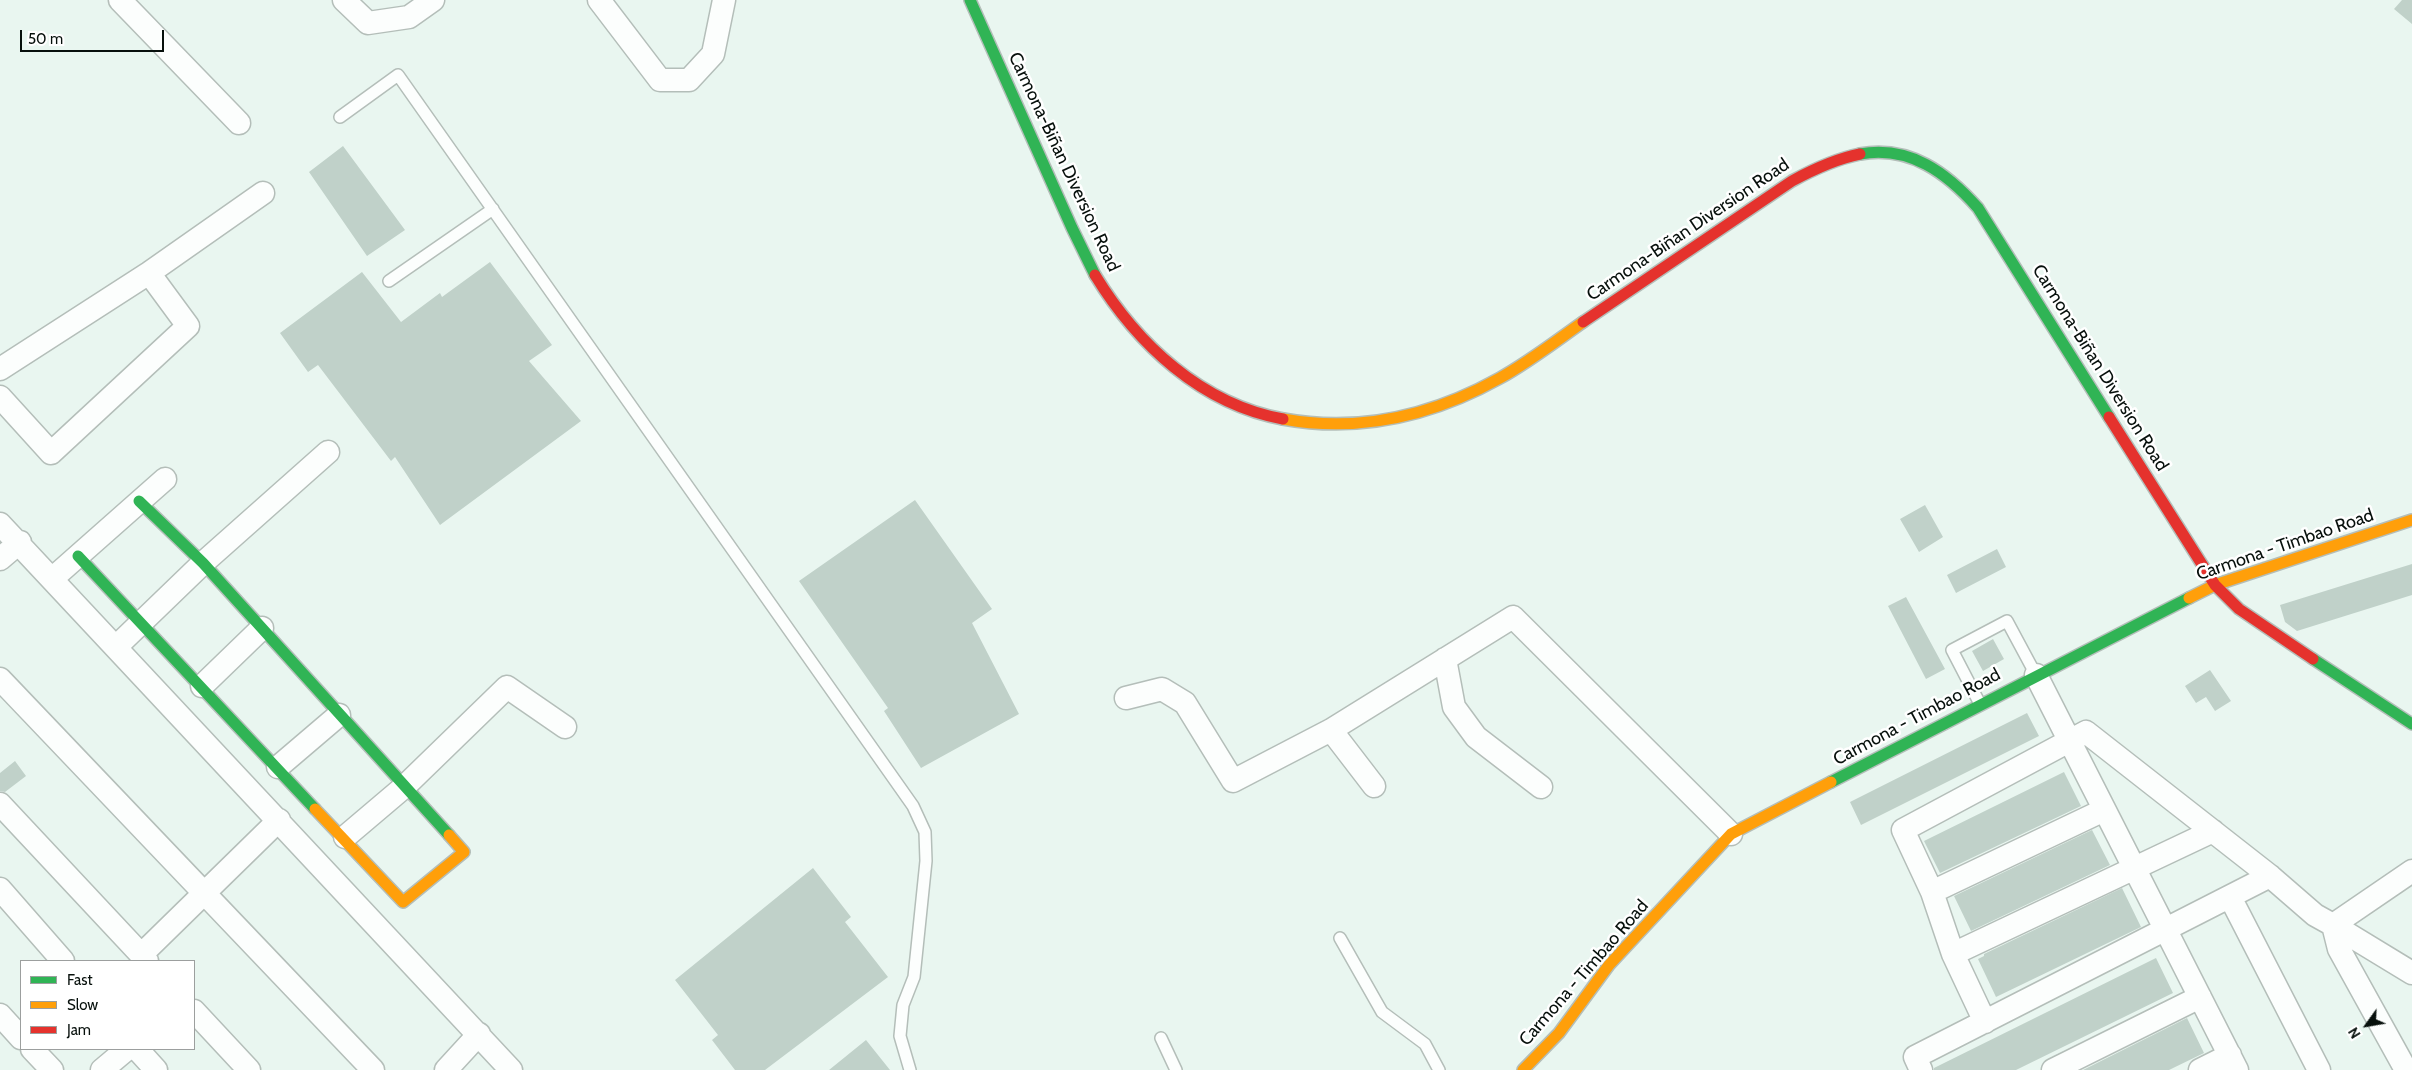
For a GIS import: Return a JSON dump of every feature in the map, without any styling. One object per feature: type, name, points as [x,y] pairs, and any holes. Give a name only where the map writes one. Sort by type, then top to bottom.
[{"type":"main road","name":"Carmona-Biñan Diversion Road","points":[[970,0],[1087,259],[1119,311],[1154,351],[1173,369],[1194,383],[1240,406],[1286,420],[1342,426],[1375,423],[1413,416],[1444,406],[1502,377],[1792,181],[1820,165],[1847,155],[1877,152],[1894,153],[1923,162],[1958,184],[1978,208],[2215,585],[2239,609],[2280,638],[2412,724]]},
{"type":"main road","points":[[78,556],[345,837],[403,902],[464,852],[404,788],[203,563],[139,501]]},
{"type":"main road","name":"Carmona - Timbao Road","points":[[1523,1070],[1559,1033],[1609,965],[1731,834],[2036,675],[2215,585],[2412,520]]},
{"type":"street","points":[[120,0],[239,123]]},
{"type":"street","points":[[344,0],[368,23],[409,17],[433,0]]},
{"type":"street","points":[[599,0],[660,80],[689,80],[713,54],[724,0]]},
{"type":"street","points":[[0,369],[149,273],[263,193]]},
{"type":"street","points":[[0,397],[51,453],[188,326],[149,273]]},
{"type":"street","points":[[117,646],[203,563],[328,452]]},
{"type":"street","points":[[53,578],[166,479]]},
{"type":"street","points":[[0,524],[20,542],[511,1070]]},
{"type":"street","points":[[0,559],[20,542]]},
{"type":"street","points":[[1126,698],[1162,689],[1185,703],[1233,781],[1331,730],[1513,617],[1731,834]]},
{"type":"street","points":[[202,686],[262,628]]},
{"type":"street","points":[[1445,659],[1454,707],[1476,738],[1541,787]]},
{"type":"street","points":[[2036,675],[2234,1063],[2200,1070]]},
{"type":"street","points":[[0,679],[373,1070]]},
{"type":"street","points":[[345,837],[404,788],[508,687],[566,728]]},
{"type":"street","points":[[278,767],[339,715]]},
{"type":"street","points":[[1331,730],[1374,786]]},
{"type":"street","points":[[1985,1022],[1952,954],[1932,892],[1902,830],[2086,732],[2270,876],[2315,915],[2412,973]]},
{"type":"street","points":[[0,804],[144,958],[205,893],[278,820]]},
{"type":"street","points":[[1932,892],[2104,810]]},
{"type":"street","points":[[1952,954],[2213,831]]},
{"type":"street","points":[[1920,1070],[1915,1056],[2270,876]]},
{"type":"street","points":[[2333,925],[2408,881]]},
{"type":"street","points":[[2230,897],[2319,1070]]},
{"type":"street","points":[[5,903],[62,960]]},
{"type":"street","points":[[2333,925],[2339,948],[2406,1070]]},
{"type":"street","points":[[2053,1070],[2200,997]]},
{"type":"street","points":[[195,1012],[249,1070]]},
{"type":"street","points":[[0,1015],[20,1037]]},
{"type":"street","points":[[446,1070],[479,1034]]},
{"type":"street","points":[[33,1050],[52,1070]]},
{"type":"street","points":[[102,1070],[125,1050]]},
{"type":"street","points":[[138,1050],[156,1070]]},
{"type":"lane","points":[[340,117],[398,75],[913,806],[925,832],[926,861],[914,977],[903,1006],[900,1036],[910,1070]]},
{"type":"lane","points":[[390,281],[493,210]]},
{"type":"lane","points":[[1980,704],[1952,650],[2007,621],[2036,675]]},
{"type":"lane","points":[[1340,938],[1382,1012],[1425,1044],[1439,1070]]},
{"type":"lane","points":[[1161,1038],[1176,1070]]},
{"type":"building","points":[[2402,0],[2412,0],[2412,24],[2394,9]]},
{"type":"building","points":[[343,146],[405,230],[367,256],[309,172]]},
{"type":"building","points":[[490,262],[552,345],[529,361],[581,421],[440,525],[395,457],[391,461],[318,365],[308,372],[280,333],[362,272],[401,322],[440,293],[442,297]]},
{"type":"building","points":[[915,500],[992,609],[972,623],[1019,714],[921,768],[884,711],[888,708],[799,581]]},
{"type":"building","points":[[1925,505],[1943,537],[1919,552],[1900,519]]},
{"type":"building","points":[[1997,549],[2006,567],[1956,593],[1947,575]]},
{"type":"building","points":[[2412,564],[2412,595],[2297,631],[2285,622],[2280,605]]},
{"type":"building","points":[[1906,597],[1945,669],[1926,679],[1888,606]]},
{"type":"building","points":[[1993,639],[2004,659],[1983,671],[1972,651]]},
{"type":"building","points":[[2210,670],[2231,701],[2215,711],[2206,697],[2196,703],[2185,686]]},
{"type":"building","points":[[2027,713],[2039,736],[1861,825],[1850,802]]},
{"type":"building","points":[[15,761],[26,776],[5,792],[0,791],[0,773]]},
{"type":"building","points":[[2064,772],[2081,806],[1940,873],[1924,841]]},
{"type":"building","points":[[2092,830],[2110,865],[1971,931],[1954,896]]},
{"type":"building","points":[[813,868],[851,917],[845,922],[888,977],[765,1070],[735,1070],[712,1040],[718,1035],[675,980]]},
{"type":"building","points":[[2122,888],[2141,927],[1996,997],[1978,959],[1984,956],[1984,954]]},
{"type":"building","points":[[2156,958],[2173,993],[2016,1070],[1934,1070],[1934,1068]]},
{"type":"building","points":[[2187,1018],[2204,1053],[2169,1070],[2083,1070]]},
{"type":"building","points":[[866,1040],[890,1070],[829,1070]]},
{"type":"traffic: fast","points":[[970,0],[1095,275]]},
{"type":"traffic: fast","points":[[1860,154],[1878,152],[1911,158],[1940,173],[1966,195],[1978,208],[2109,417]]},
{"type":"traffic: fast","points":[[139,501],[203,563],[449,835]]},
{"type":"traffic: fast","points":[[78,556],[315,809]]},
{"type":"traffic: fast","points":[[1831,782],[2189,598]]},
{"type":"traffic: fast","points":[[2313,659],[2412,724]]},
{"type":"traffic: slow","points":[[1283,419],[1340,424],[1395,418],[1422,411],[1474,391],[1511,372],[1583,322]]},
{"type":"traffic: slow","points":[[2189,598],[2215,585],[2412,520]]},
{"type":"traffic: slow","points":[[1523,1070],[1559,1033],[1609,965],[1731,834],[1831,782]]},
{"type":"traffic: slow","points":[[315,809],[403,902],[464,852],[449,835]]},
{"type":"traffic: jam","points":[[1583,322],[1792,181],[1825,165],[1860,154]]},
{"type":"traffic: jam","points":[[1095,275],[1131,324],[1151,347],[1174,367],[1199,385],[1225,400],[1253,411],[1283,419]]},
{"type":"traffic: jam","points":[[2109,417],[2215,585],[2239,609],[2313,659]]}]
